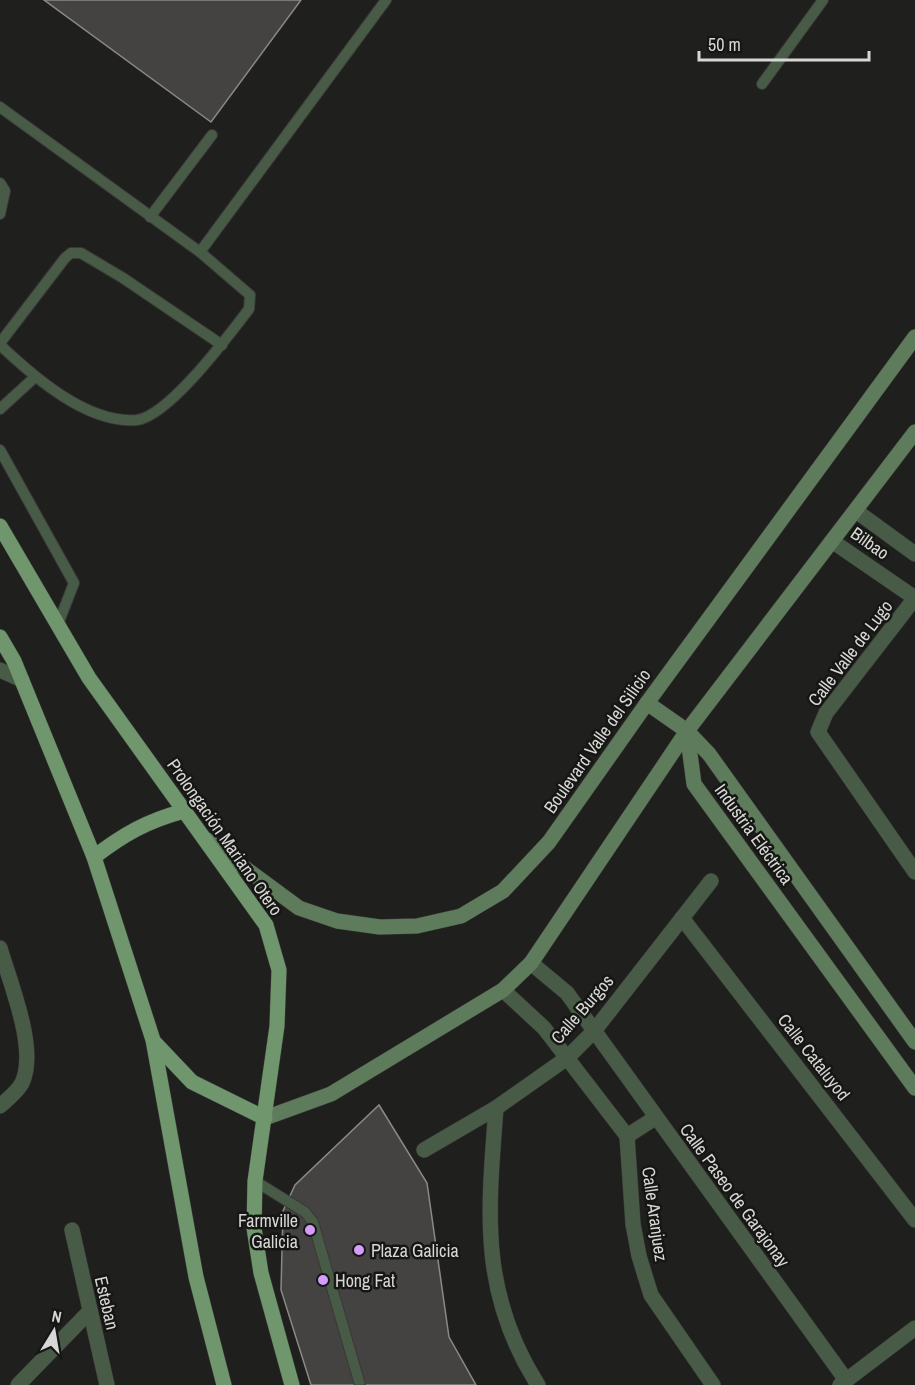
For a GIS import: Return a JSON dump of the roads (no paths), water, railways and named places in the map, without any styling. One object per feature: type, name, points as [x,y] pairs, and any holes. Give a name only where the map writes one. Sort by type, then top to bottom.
[{"type":"main road","name":"Boulevard Valle del Silicio","points":[[202,836],[299,908],[337,921],[380,927],[417,926],[461,916],[503,891],[549,842],[647,703],[915,337]]},
{"type":"main road","points":[[153,1040],[192,1082],[265,1118],[331,1094],[503,990],[531,963],[687,731],[915,432]]},
{"type":"main road","name":"Prolongación Mariano Otero","points":[[0,526],[89,678],[266,925],[279,970],[277,1026],[255,1181],[254,1228],[261,1273],[292,1385]]},
{"type":"main road","points":[[0,638],[22,680],[94,857],[153,1040],[196,1277],[224,1385]]},
{"type":"main road","points":[[647,703],[687,731]]},
{"type":"main road","name":"Industria Eléctrica","points":[[687,731],[710,754],[915,1042]]},
{"type":"main road","name":"Industria Eléctrica","points":[[687,731],[694,784],[915,1088]]},
{"type":"main road","points":[[94,857],[150,820],[184,811]]},
{"type":"street","name":"Bilbao","points":[[856,511],[915,554]]},
{"type":"street","name":"Bilbao","points":[[832,541],[913,606]]},
{"type":"street","name":"Calle Valle de Lugo","points":[[913,606],[826,713],[818,732],[915,872]]},
{"type":"street","points":[[0,670],[22,680]]},
{"type":"street","name":"Calle Burgos","points":[[424,1150],[496,1108],[567,1058],[594,1031],[711,881]]},
{"type":"street","name":"Calle Cataluyod","points":[[682,918],[915,1220]]},
{"type":"street","points":[[0,948],[25,1038],[27,1060],[22,1084],[0,1106]]},
{"type":"street","name":"Calle Paseo de Garajonay","points":[[531,963],[567,993],[843,1383]]},
{"type":"street","points":[[503,990],[544,1028],[627,1136],[655,1118]]},
{"type":"street","points":[[496,1108],[490,1241],[495,1282],[504,1320],[538,1385]]},
{"type":"street","name":"Calle Aranjuez","points":[[627,1136],[633,1224],[639,1256],[651,1295],[713,1385]]},
{"type":"street","name":"Esteban","points":[[72,1230],[88,1313],[107,1385]]},
{"type":"street","points":[[18,1385],[88,1313]]},
{"type":"street","points":[[843,1383],[915,1328]]},
{"type":"lane","points":[[200,252],[386,0]]},
{"type":"lane","points":[[762,84],[823,0]]},
{"type":"lane","points":[[0,107],[200,252],[250,295],[249,309],[222,345],[164,407],[138,420],[98,416],[35,377],[0,344],[65,258],[71,253],[81,253],[123,278],[222,345]]},
{"type":"lane","points":[[150,217],[212,135]]},
{"type":"lane","points":[[0,183],[5,191],[0,214]]},
{"type":"lane","points":[[0,409],[35,377]]},
{"type":"lane","points":[[0,450],[74,583],[58,624]]},
{"type":"lane","points":[[255,1181],[306,1212],[313,1222],[360,1385]]},
{"type":"place","name":"Farmville Galicia","points":[[310,1230]]},
{"type":"place","name":"Plaza Galicia","points":[[359,1250]]},
{"type":"place","name":"Hong Fat","points":[[323,1280]]}]
